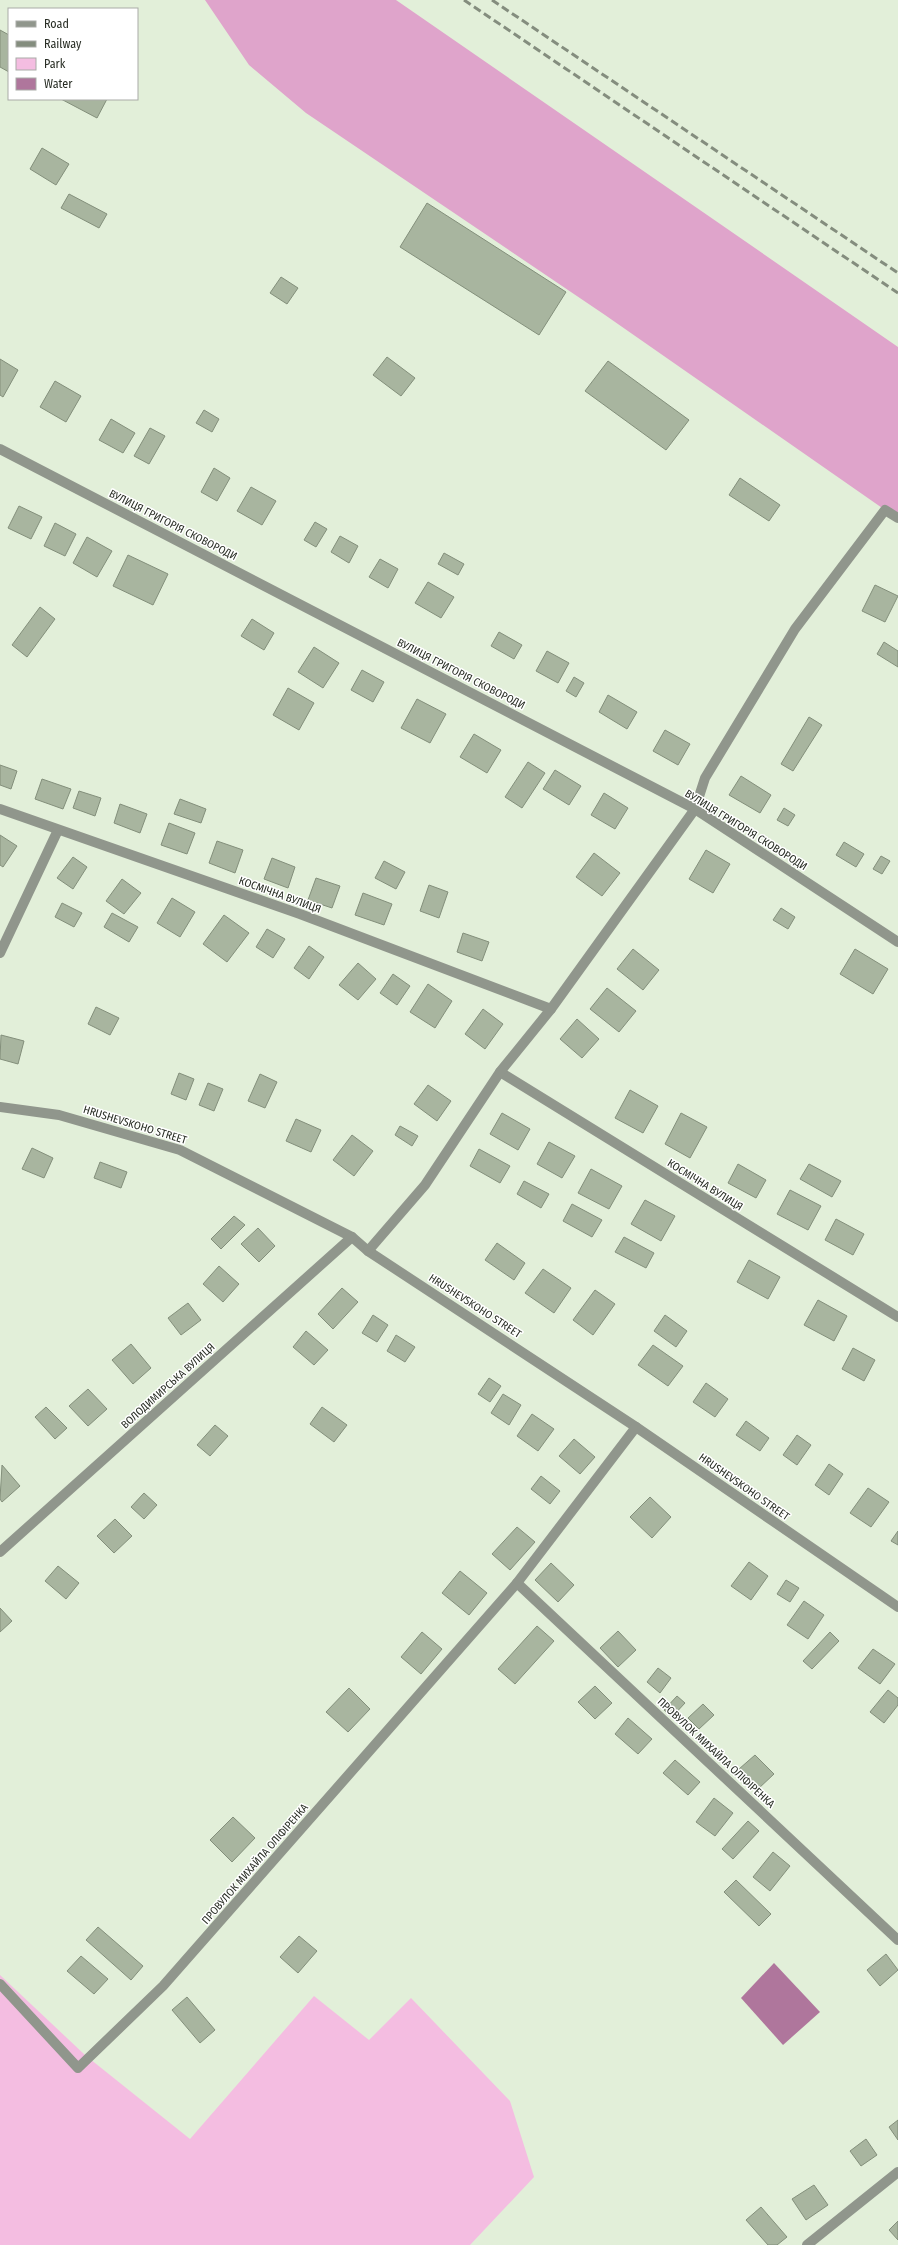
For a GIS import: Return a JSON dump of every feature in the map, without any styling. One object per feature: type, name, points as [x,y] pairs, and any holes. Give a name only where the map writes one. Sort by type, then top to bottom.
[{"type":"street","name":"ВУЛИЦЯ ГРИГОРІЯ СКОВОРОДИ","points":[[0,449],[695,809],[898,942]]},
{"type":"street","points":[[368,1251],[424,1185],[500,1072],[551,1009],[695,809],[705,778],[795,629],[885,510],[898,518]]},
{"type":"street","name":"КОСМІЧНА ВУЛИЦЯ","points":[[0,809],[300,914],[551,1009]]},
{"type":"street","points":[[0,953],[58,830]]},
{"type":"street","name":"КОСМІЧНА ВУЛИЦЯ","points":[[500,1072],[898,1317]]},
{"type":"street","name":"HRUSHEVSKOHO STREET","points":[[0,1107],[59,1115],[180,1150],[352,1237],[368,1251],[636,1427],[898,1607]]},
{"type":"street","name":"ВОЛОДИМИРСЬКА ВУЛИЦЯ","points":[[0,1552],[352,1237]]},
{"type":"street","name":"ПРОВУЛОК МИХАЙЛА ОЛІФІРЕНКА","points":[[0,1984],[78,2068],[163,1986],[517,1583],[636,1427]]},
{"type":"street","name":"ПРОВУЛОК МИХАЙЛА ОЛІФІРЕНКА","points":[[517,1583],[898,1940]]},
{"type":"street","points":[[807,2245],[898,2172]]},
{"type":"green space","points":[[0,1975],[85,2055],[190,2139],[314,1996],[369,2040],[411,1998],[510,2101],[534,2177],[470,2245],[0,2245]]},
{"type":"shaded area","points":[[205,0],[396,0],[898,347],[898,519],[605,315],[306,113],[249,65]]},
{"type":"water","points":[[774,1963],[820,2012],[783,2045],[741,1998]]},
{"type":"building","points":[[0,30],[8,34],[8,71],[0,67]]},
{"type":"building","points":[[63,100],[106,100],[97,118]]},
{"type":"building","points":[[42,148],[69,164],[56,185],[30,169]]},
{"type":"building","points":[[69,194],[107,214],[99,228],[61,208]]},
{"type":"building","points":[[427,203],[566,292],[539,335],[400,247]]},
{"type":"building","points":[[281,277],[298,288],[287,304],[270,293]]},
{"type":"building","points":[[387,357],[415,378],[401,396],[373,375]]},
{"type":"building","points":[[0,359],[18,370],[3,397],[0,395]]},
{"type":"building","points":[[608,361],[689,420],[666,450],[585,391]]},
{"type":"building","points":[[55,381],[81,396],[66,422],[40,407]]},
{"type":"building","points":[[204,410],[219,419],[212,432],[196,423]]},
{"type":"building","points":[[111,419],[135,433],[123,453],[99,440]]},
{"type":"building","points":[[150,428],[165,436],[149,464],[134,456]]},
{"type":"building","points":[[214,468],[230,478],[217,501],[201,492]]},
{"type":"building","points":[[740,478],[780,505],[769,521],[729,495]]},
{"type":"building","points":[[251,487],[276,501],[262,525],[237,511]]},
{"type":"building","points":[[19,506],[42,517],[31,539],[8,528]]},
{"type":"building","points":[[315,522],[327,529],[316,547],[304,540]]},
{"type":"building","points":[[55,523],[76,534],[65,556],[44,546]]},
{"type":"building","points":[[340,536],[358,546],[349,563],[331,552]]},
{"type":"building","points":[[87,537],[112,551],[97,577],[73,563]]},
{"type":"building","points":[[444,553],[464,564],[458,575],[438,564]]},
{"type":"building","points":[[128,555],[168,574],[153,605],[113,586]]},
{"type":"building","points":[[380,559],[398,569],[388,588],[369,577]]},
{"type":"building","points":[[428,582],[454,597],[441,618],[415,603]]},
{"type":"building","points":[[875,585],[898,596],[885,622],[862,611]]},
{"type":"building","points":[[40,607],[55,619],[27,657],[12,645]]},
{"type":"building","points":[[252,619],[274,633],[264,650],[241,636]]},
{"type":"building","points":[[499,632],[522,645],[514,659],[491,646]]},
{"type":"building","points":[[884,642],[898,651],[898,667],[877,654]]},
{"type":"building","points":[[314,647],[339,663],[323,688],[298,672]]},
{"type":"building","points":[[547,651],[569,663],[558,683],[536,671]]},
{"type":"building","points":[[362,670],[384,682],[373,702],[351,690]]},
{"type":"building","points":[[574,677],[584,683],[576,697],[566,691]]},
{"type":"building","points":[[288,688],[314,703],[299,730],[273,715]]},
{"type":"building","points":[[608,695],[637,712],[627,729],[599,712]]},
{"type":"building","points":[[417,699],[446,714],[430,743],[401,728]]},
{"type":"building","points":[[809,717],[822,725],[793,771],[781,764]]},
{"type":"building","points":[[665,730],[690,744],[678,765],[653,751]]},
{"type":"building","points":[[474,734],[501,750],[487,773],[460,757]]},
{"type":"building","points":[[528,762],[545,773],[522,808],[505,797]]},
{"type":"building","points":[[0,765],[17,771],[11,789],[0,785]]},
{"type":"building","points":[[555,770],[581,786],[569,805],[543,789]]},
{"type":"building","points":[[741,776],[771,795],[760,813],[729,795]]},
{"type":"building","points":[[42,779],[71,789],[63,809],[35,799]]},
{"type":"building","points":[[79,791],[101,798],[95,816],[73,808]]},
{"type":"building","points":[[604,793],[628,808],[615,829],[591,815]]},
{"type":"building","points":[[180,799],[206,809],[201,823],[174,814]]},
{"type":"building","points":[[120,804],[147,814],[140,833],[114,823]]},
{"type":"building","points":[[784,808],[795,815],[788,826],[777,820]]},
{"type":"building","points":[[169,823],[195,833],[187,854],[161,845]]},
{"type":"building","points":[[0,835],[17,846],[3,867],[0,865]]},
{"type":"building","points":[[217,841],[243,850],[235,873],[209,863]]},
{"type":"building","points":[[844,842],[864,854],[856,867],[836,855]]},
{"type":"building","points":[[706,850],[730,864],[713,893],[689,879]]},
{"type":"building","points":[[594,853],[620,873],[602,896],[576,877]]},
{"type":"building","points":[[881,856],[890,861],[882,874],[873,869]]},
{"type":"building","points":[[73,857],[87,867],[73,889],[57,878]]},
{"type":"building","points":[[272,858],[295,867],[288,888],[264,879]]},
{"type":"building","points":[[384,861],[405,872],[396,889],[375,878]]},
{"type":"building","points":[[316,878],[340,886],[332,908],[308,900]]},
{"type":"building","points":[[122,879],[141,893],[124,914],[106,901]]},
{"type":"building","points":[[429,885],[448,892],[439,918],[420,911]]},
{"type":"building","points":[[363,893],[392,904],[384,925],[355,915]]},
{"type":"building","points":[[172,898],[195,912],[180,937],[157,923]]},
{"type":"building","points":[[62,903],[82,913],[74,927],[55,917]]},
{"type":"building","points":[[781,908],[795,917],[788,929],[773,920]]},
{"type":"building","points":[[112,913],[138,927],[129,942],[104,927]]},
{"type":"building","points":[[224,915],[249,933],[227,962],[203,944]]},
{"type":"building","points":[[267,929],[285,939],[273,958],[256,947]]},
{"type":"building","points":[[463,933],[489,942],[482,961],[457,952]]},
{"type":"building","points":[[309,946],[324,957],[309,979],[294,968]]},
{"type":"building","points":[[633,949],[659,970],[643,990],[617,969]]},
{"type":"building","points":[[855,949],[888,969],[873,994],[840,974]]},
{"type":"building","points":[[358,963],[376,979],[358,1000],[339,985]]},
{"type":"building","points":[[393,974],[410,986],[397,1005],[380,993]]},
{"type":"building","points":[[428,984],[452,1001],[435,1028],[410,1012]]},
{"type":"building","points":[[607,988],[636,1011],[619,1032],[590,1009]]},
{"type":"building","points":[[96,1007],[119,1018],[110,1035],[88,1024]]},
{"type":"building","points":[[483,1009],[503,1024],[485,1049],[465,1034]]},
{"type":"building","points":[[577,1019],[599,1039],[582,1058],[560,1039]]},
{"type":"building","points":[[1,1035],[24,1041],[18,1064],[0,1059]]},
{"type":"building","points":[[179,1073],[194,1079],[186,1100],[171,1094]]},
{"type":"building","points":[[260,1074],[277,1082],[265,1108],[248,1101]]},
{"type":"building","points":[[208,1083],[223,1089],[214,1111],[199,1105]]},
{"type":"building","points":[[428,1085],[451,1101],[437,1121],[414,1104]]},
{"type":"building","points":[[630,1090],[658,1106],[643,1133],[615,1118]]},
{"type":"building","points":[[502,1113],[530,1129],[518,1150],[490,1134]]},
{"type":"building","points":[[681,1113],[707,1127],[690,1158],[665,1144]]},
{"type":"building","points":[[296,1119],[321,1130],[311,1152],[286,1141]]},
{"type":"building","points":[[400,1126],[418,1136],[412,1146],[395,1135]]},
{"type":"building","points":[[352,1135],[373,1151],[354,1176],[333,1160]]},
{"type":"building","points":[[549,1142],[575,1156],[562,1178],[537,1164]]},
{"type":"building","points":[[32,1148],[53,1158],[44,1178],[22,1169]]},
{"type":"building","points":[[479,1149],[510,1166],[500,1183],[470,1166]]},
{"type":"building","points":[[100,1162],[127,1172],[121,1188],[94,1178]]},
{"type":"building","points":[[738,1164],[766,1180],[756,1198],[728,1183]]},
{"type":"building","points":[[809,1164],[841,1181],[832,1197],[800,1179]]},
{"type":"building","points":[[591,1169],[622,1186],[609,1209],[578,1193]]},
{"type":"building","points":[[524,1181],[549,1194],[541,1208],[517,1194]]},
{"type":"building","points":[[790,1190],[821,1206],[808,1230],[777,1214]]},
{"type":"building","points":[[645,1200],[675,1216],[661,1241],[631,1224]]},
{"type":"building","points":[[572,1204],[602,1220],[592,1237],[563,1221]]},
{"type":"building","points":[[234,1216],[245,1225],[221,1249],[211,1239]]},
{"type":"building","points":[[836,1219],[864,1234],[853,1255],[825,1240]]},
{"type":"building","points":[[258,1228],[275,1246],[259,1262],[241,1244]]},
{"type":"building","points":[[624,1237],[654,1253],[646,1268],[615,1252]]},
{"type":"building","points":[[497,1243],[525,1263],[514,1280],[485,1260]]},
{"type":"building","points":[[749,1260],[780,1277],[768,1299],[737,1282]]},
{"type":"building","points":[[219,1266],[239,1284],[223,1302],[203,1284]]},
{"type":"building","points":[[543,1269],[571,1288],[554,1313],[525,1293]]},
{"type":"building","points":[[342,1288],[358,1302],[333,1329],[318,1314]]},
{"type":"building","points":[[595,1290],[615,1304],[593,1335],[573,1320]]},
{"type":"building","points":[[818,1300],[847,1316],[834,1341],[804,1325]]},
{"type":"building","points":[[188,1303],[201,1320],[181,1335],[168,1318]]},
{"type":"building","points":[[373,1315],[388,1325],[377,1342],[362,1333]]},
{"type":"building","points":[[665,1315],[687,1331],[676,1347],[654,1331]]},
{"type":"building","points":[[306,1331],[328,1350],[314,1365],[293,1347]]},
{"type":"building","points":[[396,1335],[415,1347],[405,1362],[387,1351]]},
{"type":"building","points":[[131,1344],[151,1368],[133,1384],[112,1360]]},
{"type":"building","points":[[653,1345],[683,1366],[668,1386],[638,1365]]},
{"type":"building","points":[[853,1348],[875,1360],[864,1381],[842,1369]]},
{"type":"building","points":[[489,1378],[501,1386],[490,1402],[478,1394]]},
{"type":"building","points":[[706,1383],[728,1399],[715,1417],[693,1402]]},
{"type":"building","points":[[88,1389],[107,1409],[88,1426],[69,1406]]},
{"type":"building","points":[[503,1394],[521,1405],[509,1425],[491,1413]]},
{"type":"building","points":[[46,1407],[67,1428],[55,1439],[35,1417]]},
{"type":"building","points":[[322,1407],[347,1425],[334,1442],[310,1424]]},
{"type":"building","points":[[532,1414],[554,1429],[538,1451],[517,1436]]},
{"type":"building","points":[[746,1421],[769,1438],[760,1451],[736,1435]]},
{"type":"building","points":[[215,1425],[228,1436],[210,1456],[197,1445]]},
{"type":"building","points":[[797,1435],[811,1445],[797,1465],[783,1455]]},
{"type":"building","points":[[574,1439],[595,1457],[580,1474],[559,1456]]},
{"type":"building","points":[[829,1464],[843,1474],[829,1495],[815,1485]]},
{"type":"building","points":[[2,1465],[20,1486],[2,1502],[0,1499]]},
{"type":"building","points":[[541,1476],[560,1491],[550,1504],[531,1489]]},
{"type":"building","points":[[868,1488],[889,1502],[871,1527],[850,1513]]},
{"type":"building","points":[[144,1493],[157,1505],[144,1519],[131,1507]]},
{"type":"building","points":[[650,1497],[671,1517],[652,1538],[630,1517]]},
{"type":"building","points":[[115,1519],[132,1536],[114,1553],[97,1536]]},
{"type":"building","points":[[517,1527],[535,1542],[510,1570],[492,1554]]},
{"type":"building","points":[[898,1531],[898,1545],[891,1541]]},
{"type":"building","points":[[749,1562],[768,1576],[751,1600],[731,1586]]},
{"type":"building","points":[[551,1563],[574,1585],[558,1602],[535,1580]]},
{"type":"building","points":[[58,1566],[79,1583],[66,1599],[45,1581]]},
{"type":"building","points":[[460,1571],[487,1593],[469,1615],[442,1593]]},
{"type":"building","points":[[786,1580],[799,1588],[790,1602],[777,1594]]},
{"type":"building","points":[[804,1601],[824,1615],[808,1639],[787,1625]]},
{"type":"building","points":[[0,1608],[12,1621],[0,1632]]},
{"type":"building","points":[[537,1626],[554,1641],[515,1684],[498,1669]]},
{"type":"building","points":[[618,1631],[636,1650],[618,1667],[600,1648]]},
{"type":"building","points":[[422,1632],[442,1649],[421,1674],[401,1657]]},
{"type":"building","points":[[830,1632],[839,1641],[812,1669],[803,1661]]},
{"type":"building","points":[[873,1649],[895,1664],[880,1684],[858,1668]]},
{"type":"building","points":[[658,1668],[671,1678],[660,1693],[647,1682]]},
{"type":"building","points":[[595,1686],[612,1703],[595,1719],[578,1702]]},
{"type":"building","points":[[349,1688],[370,1709],[348,1732],[326,1712]]},
{"type":"building","points":[[888,1690],[898,1698],[898,1705],[884,1723],[870,1712]]},
{"type":"building","points":[[677,1696],[685,1703],[672,1717],[664,1710]]},
{"type":"building","points":[[703,1704],[714,1715],[699,1729],[688,1718]]},
{"type":"building","points":[[628,1718],[652,1739],[638,1754],[615,1734]]},
{"type":"building","points":[[755,1755],[774,1774],[758,1789],[739,1769]]},
{"type":"building","points":[[675,1760],[700,1782],[688,1795],[663,1773]]},
{"type":"building","points":[[714,1798],[733,1813],[715,1836],[696,1822]]},
{"type":"building","points":[[233,1817],[255,1838],[232,1862],[210,1840]]},
{"type":"building","points":[[748,1821],[759,1831],[733,1859],[722,1849]]},
{"type":"building","points":[[773,1852],[790,1866],[770,1891],[753,1877]]},
{"type":"building","points":[[736,1880],[771,1914],[759,1926],[724,1892]]},
{"type":"building","points":[[98,1927],[143,1966],[131,1980],[86,1940]]},
{"type":"building","points":[[299,1936],[317,1951],[298,1973],[280,1957]]},
{"type":"building","points":[[886,1954],[898,1970],[880,1986],[867,1970]]},
{"type":"building","points":[[81,1956],[108,1979],[94,1994],[67,1971]]},
{"type":"building","points":[[187,1997],[215,2030],[200,2043],[172,2010]]},
{"type":"building","points":[[898,2120],[898,2140],[889,2127]]},
{"type":"building","points":[[866,2139],[877,2155],[861,2166],[850,2151]]},
{"type":"building","points":[[814,2185],[828,2205],[806,2220],[792,2199]]},
{"type":"building","points":[[761,2207],[787,2237],[777,2245],[768,2245],[746,2220]]},
{"type":"building","points":[[898,2221],[898,2240],[889,2230]]},
{"type":"railway","points":[[464,0],[898,293]]},
{"type":"railway","points":[[492,0],[898,273]]}]
